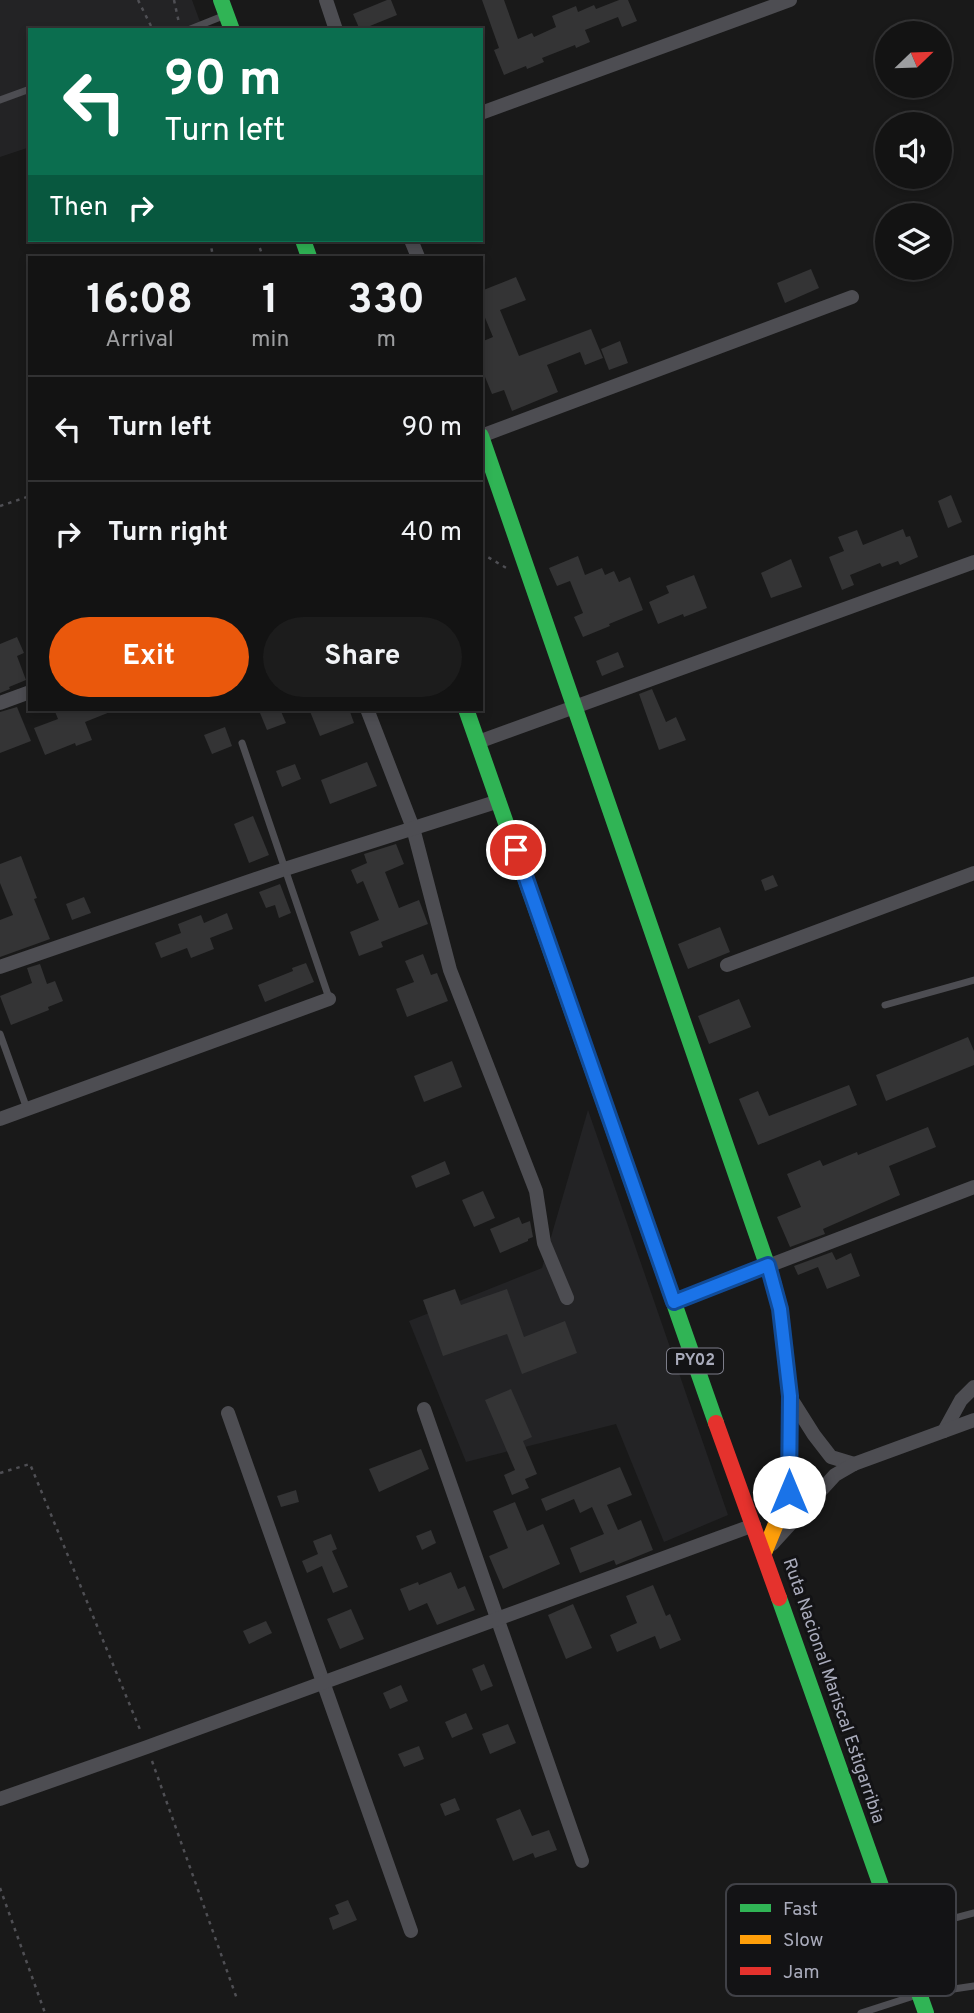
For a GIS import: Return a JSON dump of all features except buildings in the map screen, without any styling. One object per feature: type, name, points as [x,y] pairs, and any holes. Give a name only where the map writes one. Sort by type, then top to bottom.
[{"type":"main road","points":[[483,442],[768,1265],[780,1309],[790,1396],[789,1492],[764,1553]]},
{"type":"main road","name":"Ruta Nacional Mariscal Estigarribia","points":[[467,711],[881,1884]]},
{"type":"main road","name":"Ruta Nacional Mariscal Estigarribia","points":[[921,1996],[926,2013]]},
{"type":"street","points":[[326,0],[335,28]]},
{"type":"street","points":[[483,112],[790,0]]},
{"type":"street","points":[[483,435],[852,297]]},
{"type":"street","points":[[478,742],[974,562]]},
{"type":"street","points":[[0,703],[28,693]]},
{"type":"street","points":[[368,711],[413,828],[450,970],[536,1191],[544,1243],[567,1298]]},
{"type":"street","points":[[0,967],[285,869],[499,801]]},
{"type":"street","points":[[727,965],[974,873]]},
{"type":"street","points":[[0,1119],[329,999]]},
{"type":"street","points":[[674,1302],[974,1187]]},
{"type":"street","points":[[944,1431],[961,1400],[974,1387]]},
{"type":"street","points":[[790,1396],[814,1436],[831,1457],[854,1464]]},
{"type":"street","points":[[424,1409],[582,1861]]},
{"type":"street","points":[[228,1413],[411,1931]]},
{"type":"street","points":[[764,1553],[835,1475],[854,1464],[974,1420]]},
{"type":"street","points":[[0,1799],[754,1525]]},
{"type":"lane","points":[[193,28],[227,15]]},
{"type":"lane","points":[[0,100],[28,90]]},
{"type":"lane","points":[[242,743],[329,999]]},
{"type":"lane","points":[[885,1005],[974,980]]},
{"type":"lane","points":[[0,1034],[27,1109]]},
{"type":"lane","points":[[956,1918],[974,1913]]},
{"type":"lane","points":[[956,1989],[974,1986]]},
{"type":"lane","points":[[861,2013],[883,2009],[915,1996]]},
{"type":"path","points":[[138,0],[152,28]]},
{"type":"path","points":[[174,0],[180,28]]},
{"type":"path","points":[[0,506],[28,497]]},
{"type":"path","points":[[0,1473],[30,1464],[147,1747],[237,1999]]},
{"type":"path","points":[[0,1888],[45,2013]]},
{"type":"shaded area","points":[[0,0],[192,0],[202,28],[28,28],[28,148],[0,157]]},
{"type":"shaded area","points":[[588,1110],[728,1515],[664,1542],[616,1424],[466,1462],[409,1321],[542,1268]]},
{"type":"traffic: fast","points":[[221,0],[231,28]]},
{"type":"traffic: fast","points":[[304,242],[309,256]]},
{"type":"traffic: fast","points":[[483,442],[773,1282]]},
{"type":"traffic: fast","points":[[467,711],[716,1423]]},
{"type":"traffic: fast","points":[[779,1598],[880,1884]]},
{"type":"traffic: fast","points":[[920,1996],[926,2013]]},
{"type":"traffic: slow","points":[[764,1553],[789,1492],[790,1396],[780,1309],[773,1282]]},
{"type":"traffic: jam","points":[[716,1423],[779,1598]]},
{"type":"route","points":[[516,850],[674,1302],[768,1265],[780,1309],[790,1396],[789,1492]]}]
